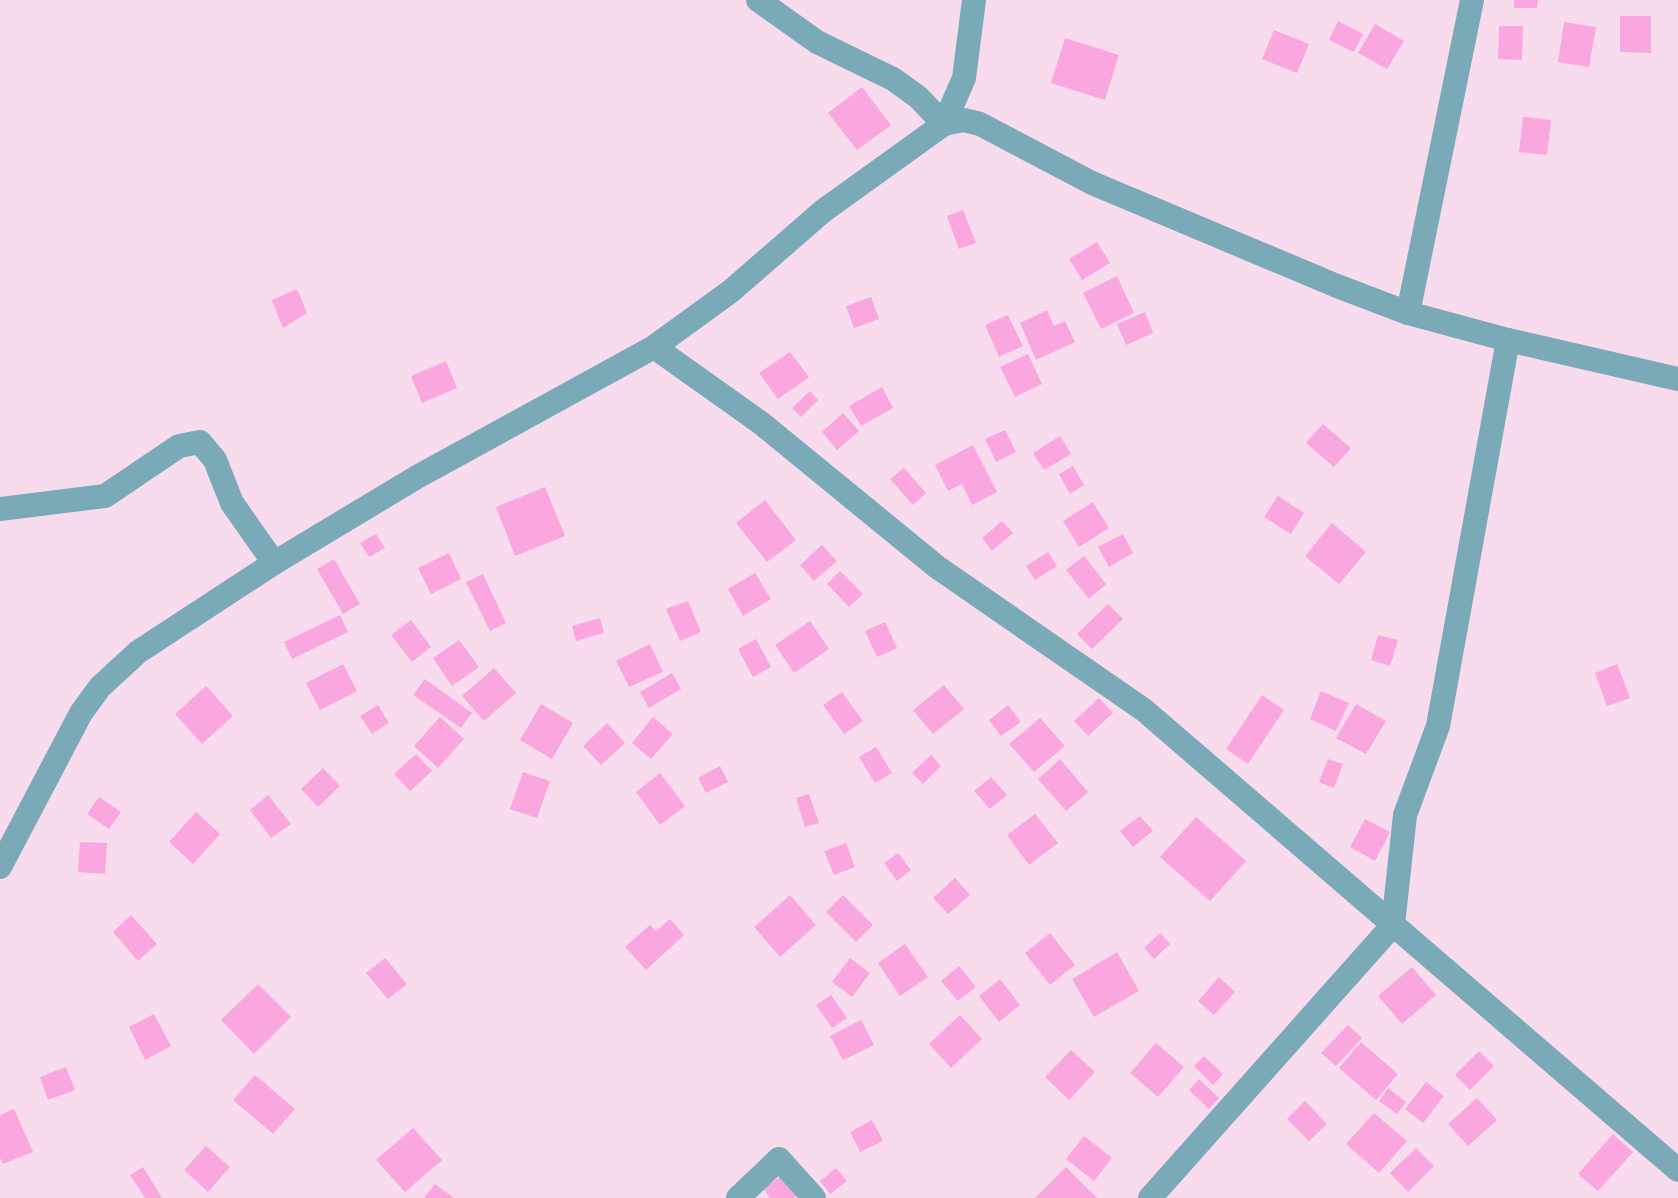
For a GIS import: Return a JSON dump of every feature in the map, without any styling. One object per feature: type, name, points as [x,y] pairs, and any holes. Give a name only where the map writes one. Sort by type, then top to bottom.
[{"type":"street","points":[[758,0],[817,42],[893,79],[918,97],[944,124]]},
{"type":"street","points":[[944,124],[964,78],[974,0]]},
{"type":"street","points":[[1408,313],[1472,0]]},
{"type":"street","points":[[0,867],[81,713],[100,687],[138,652],[274,563],[417,477],[654,347],[731,291],[823,211],[944,124],[964,120],[980,124],[1092,183],[1408,313],[1508,340],[1678,379]]},
{"type":"street","points":[[1150,1198],[1393,925],[1405,815],[1438,726],[1508,340]]},
{"type":"street","points":[[654,347],[761,423],[937,567],[1144,710],[1678,1170]]},
{"type":"street","points":[[0,509],[105,496],[179,446],[200,442],[215,460],[232,503],[274,563]]},
{"type":"street","points":[[738,1198],[779,1159],[814,1198]]},
{"type":"building","points":[[1514,0],[1538,0],[1537,8],[1514,8]]},
{"type":"building","points":[[1620,16],[1651,16],[1651,53],[1620,52]]},
{"type":"building","points":[[1338,21],[1363,34],[1354,52],[1329,40]]},
{"type":"building","points":[[1564,22],[1596,27],[1589,67],[1558,62]]},
{"type":"building","points":[[1375,24],[1404,41],[1387,69],[1358,53]]},
{"type":"building","points":[[1499,26],[1523,26],[1522,60],[1498,59]]},
{"type":"building","points":[[1274,30],[1309,44],[1297,73],[1262,59]]},
{"type":"building","points":[[1065,38],[1119,55],[1105,100],[1051,83]]},
{"type":"building","points":[[862,87],[891,125],[857,150],[828,113]]},
{"type":"building","points":[[1523,117],[1551,120],[1547,155],[1519,152]]},
{"type":"building","points":[[963,210],[976,243],[959,249],[947,216]]},
{"type":"building","points":[[1097,242],[1110,263],[1082,280],[1069,259]]},
{"type":"building","points":[[1117,276],[1134,313],[1101,329],[1083,293]]},
{"type":"building","points":[[297,289],[307,313],[283,328],[272,300]]},
{"type":"building","points":[[871,297],[879,319],[854,328],[846,306]]},
{"type":"building","points":[[1047,310],[1054,326],[1065,321],[1075,342],[1036,360],[1020,323]]},
{"type":"building","points":[[1145,312],[1153,333],[1126,345],[1117,324]]},
{"type":"building","points":[[1008,315],[1023,346],[999,357],[985,325]]},
{"type":"building","points":[[790,352],[809,377],[778,399],[759,373]]},
{"type":"building","points":[[1028,354],[1042,384],[1015,397],[1000,367]]},
{"type":"building","points":[[446,361],[457,388],[422,403],[411,376]]},
{"type":"building","points":[[882,387],[893,408],[861,426],[849,406]]},
{"type":"building","points":[[810,391],[818,400],[801,417],[792,408]]},
{"type":"building","points":[[843,413],[859,431],[837,450],[822,432]]},
{"type":"building","points":[[1323,424],[1351,448],[1334,467],[1306,443]]},
{"type":"building","points":[[1005,430],[1016,452],[996,462],[985,439]]},
{"type":"building","points":[[1060,436],[1071,454],[1044,470],[1033,453]]},
{"type":"building","points":[[973,445],[997,492],[972,505],[962,484],[948,491],[935,465]]},
{"type":"building","points":[[1073,466],[1084,485],[1070,494],[1059,474]]},
{"type":"building","points":[[904,468],[926,493],[913,505],[890,479]]},
{"type":"building","points":[[545,487],[565,536],[515,556],[496,507]]},
{"type":"building","points":[[1278,496],[1304,513],[1291,534],[1264,517]]},
{"type":"building","points":[[765,500],[796,540],[767,562],[736,523]]},
{"type":"building","points":[[1093,502],[1109,528],[1079,547],[1063,521]]},
{"type":"building","points":[[1002,521],[1013,533],[992,551],[982,538]]},
{"type":"building","points":[[1332,523],[1366,552],[1339,584],[1305,556]]},
{"type":"building","points":[[376,534],[385,548],[369,557],[360,543]]},
{"type":"building","points":[[1123,534],[1133,553],[1109,567],[1098,547]]},
{"type":"building","points":[[822,545],[837,561],[814,581],[800,565]]},
{"type":"building","points":[[1048,552],[1057,566],[1035,580],[1026,566]]},
{"type":"building","points":[[449,553],[461,579],[431,594],[418,568]]},
{"type":"building","points":[[1084,556],[1106,584],[1089,599],[1066,570]]},
{"type":"building","points":[[334,559],[360,604],[343,614],[317,569]]},
{"type":"building","points":[[840,571],[863,594],[849,607],[827,584]]},
{"type":"building","points":[[755,573],[771,599],[743,616],[728,589]]},
{"type":"building","points":[[483,574],[506,623],[490,631],[466,582]]},
{"type":"building","points":[[688,601],[701,632],[680,641],[666,609]]},
{"type":"building","points":[[1108,604],[1123,619],[1092,649],[1077,634]]},
{"type":"building","points":[[340,615],[348,632],[292,659],[284,642]]},
{"type":"building","points":[[600,618],[604,633],[576,641],[572,626]]},
{"type":"building","points":[[411,620],[431,647],[412,662],[391,635]]},
{"type":"building","points":[[810,621],[829,649],[794,673],[775,645]]},
{"type":"building","points":[[885,622],[897,648],[877,657],[865,631]]},
{"type":"building","points":[[1378,635],[1398,640],[1390,666],[1371,660]]},
{"type":"building","points":[[756,639],[771,667],[753,677],[738,649]]},
{"type":"building","points":[[459,640],[479,667],[452,686],[433,658]]},
{"type":"building","points":[[650,644],[663,672],[629,687],[616,661]]},
{"type":"building","points":[[343,664],[357,691],[320,710],[306,683]]},
{"type":"building","points":[[1617,664],[1630,698],[1607,706],[1595,673]]},
{"type":"building","points":[[494,668],[516,693],[484,721],[462,696]]},
{"type":"building","points":[[672,673],[681,689],[649,708],[640,692]]},
{"type":"building","points":[[425,679],[472,713],[461,728],[413,695]]},
{"type":"building","points":[[944,685],[964,709],[933,734],[913,710]]},
{"type":"building","points":[[206,686],[233,716],[202,744],[175,714]]},
{"type":"building","points":[[1321,691],[1349,703],[1336,731],[1310,719]]},
{"type":"building","points":[[842,692],[863,721],[844,734],[823,705]]},
{"type":"building","points":[[1262,695],[1284,710],[1248,764],[1226,749]]},
{"type":"building","points":[[1099,698],[1113,713],[1088,736],[1074,721]]},
{"type":"building","points":[[541,704],[573,723],[552,759],[520,740]]},
{"type":"building","points":[[1356,704],[1386,721],[1366,754],[1336,738]]},
{"type":"building","points":[[378,705],[389,723],[372,734],[360,716]]},
{"type":"building","points":[[1008,705],[1021,722],[1001,736],[989,720]]},
{"type":"building","points":[[440,717],[464,739],[438,768],[414,746]]},
{"type":"building","points":[[653,717],[673,734],[651,759],[632,743]]},
{"type":"building","points":[[1040,718],[1065,746],[1034,772],[1009,744]]},
{"type":"building","points":[[607,723],[625,743],[601,765],[583,746]]},
{"type":"building","points":[[876,747],[892,773],[875,783],[859,757]]},
{"type":"building","points":[[416,754],[432,771],[410,791],[394,774]]},
{"type":"building","points":[[931,755],[941,766],[923,784],[912,773]]},
{"type":"building","points":[[1060,759],[1088,792],[1066,811],[1038,779]]},
{"type":"building","points":[[1328,759],[1343,764],[1334,788],[1319,782]]},
{"type":"building","points":[[720,766],[728,782],[706,793],[698,778]]},
{"type":"building","points":[[323,768],[340,786],[318,807],[301,789]]},
{"type":"building","points":[[523,772],[550,781],[537,818],[510,809]]},
{"type":"building","points":[[660,773],[685,806],[660,825],[636,792]]},
{"type":"building","points":[[991,777],[1007,795],[990,809],[974,791]]},
{"type":"building","points":[[809,794],[819,823],[805,827],[796,798]]},
{"type":"building","points":[[268,795],[291,824],[271,838],[250,810]]},
{"type":"building","points":[[99,797],[121,812],[109,829],[87,814]]},
{"type":"building","points":[[196,812],[220,834],[193,864],[169,842]]},
{"type":"building","points":[[1035,814],[1058,843],[1029,865],[1007,835]]},
{"type":"building","points":[[1140,816],[1153,831],[1133,847],[1120,831]]},
{"type":"building","points":[[1196,817],[1246,861],[1210,901],[1160,857]]},
{"type":"building","points":[[1365,819],[1390,832],[1375,861],[1350,847]]},
{"type":"building","points":[[80,842],[107,843],[105,874],[78,872]]},
{"type":"building","points":[[846,843],[855,867],[834,875],[824,851]]},
{"type":"building","points":[[898,853],[911,870],[897,881],[884,863]]},
{"type":"building","points":[[955,878],[970,895],[948,914],[933,898]]},
{"type":"building","points":[[790,895],[816,925],[780,957],[754,927]]},
{"type":"building","points":[[843,895],[873,925],[856,942],[826,912]]},
{"type":"building","points":[[131,915],[157,944],[138,961],[113,932]]},
{"type":"building","points":[[670,919],[684,935],[646,970],[625,947],[650,925],[656,931]]},
{"type":"building","points":[[1050,933],[1075,965],[1050,985],[1025,953]]},
{"type":"building","points":[[1160,933],[1170,944],[1154,959],[1144,948]]},
{"type":"building","points":[[905,944],[928,977],[900,996],[878,963]]},
{"type":"building","points":[[1117,952],[1139,991],[1094,1017],[1072,979]]},
{"type":"building","points":[[385,958],[407,984],[388,999],[366,973]]},
{"type":"building","points":[[850,958],[870,973],[852,997],[832,982]]},
{"type":"building","points":[[959,966],[976,987],[958,1001],[941,981]]},
{"type":"building","points":[[1412,967],[1436,995],[1402,1024],[1378,996]]},
{"type":"building","points":[[1219,977],[1235,992],[1214,1015],[1198,1001]]},
{"type":"building","points":[[1000,979],[1020,1005],[999,1022],[979,996]]},
{"type":"building","points":[[258,984],[291,1017],[254,1054],[221,1020]]},
{"type":"building","points":[[831,995],[847,1018],[832,1028],[816,1005]]},
{"type":"building","points":[[154,1014],[171,1046],[145,1060],[129,1027]]},
{"type":"building","points":[[960,1015],[982,1039],[951,1068],[929,1044]]},
{"type":"building","points":[[861,1020],[874,1045],[843,1060],[830,1036]]},
{"type":"building","points":[[1348,1025],[1362,1038],[1336,1066],[1321,1053]]},
{"type":"building","points":[[1361,1042],[1398,1074],[1376,1100],[1339,1068]]},
{"type":"building","points":[[1156,1043],[1184,1067],[1158,1097],[1130,1073]]},
{"type":"building","points":[[1071,1050],[1095,1072],[1069,1100],[1045,1077]]},
{"type":"building","points":[[1479,1051],[1494,1066],[1470,1090],[1455,1075]]},
{"type":"building","points":[[1204,1056],[1223,1074],[1213,1085],[1194,1066]]},
{"type":"building","points":[[66,1067],[75,1090],[48,1100],[40,1077]]},
{"type":"building","points":[[255,1075],[295,1109],[273,1134],[233,1100]]},
{"type":"building","points":[[1199,1079],[1219,1098],[1209,1109],[1189,1090]]},
{"type":"building","points":[[1426,1082],[1444,1096],[1423,1123],[1405,1109]]},
{"type":"building","points":[[1388,1088],[1406,1102],[1397,1114],[1379,1101]]},
{"type":"building","points":[[1477,1098],[1497,1120],[1468,1146],[1448,1124]]},
{"type":"building","points":[[1305,1101],[1327,1124],[1309,1141],[1287,1119]]},
{"type":"building","points":[[14,1109],[33,1152],[3,1164],[0,1158],[0,1115]]},
{"type":"building","points":[[1374,1113],[1407,1141],[1379,1173],[1346,1144]]},
{"type":"building","points":[[872,1120],[883,1141],[860,1152],[850,1132]]},
{"type":"building","points":[[413,1128],[442,1160],[405,1192],[376,1160]]},
{"type":"building","points":[[1613,1134],[1633,1152],[1598,1191],[1578,1174]]},
{"type":"building","points":[[1084,1136],[1112,1158],[1094,1181],[1066,1159]]},
{"type":"building","points":[[206,1146],[230,1167],[208,1192],[184,1170]]},
{"type":"building","points":[[1416,1148],[1434,1166],[1408,1192],[1390,1173]]},
{"type":"building","points":[[143,1167],[162,1198],[145,1198],[130,1175]]},
{"type":"building","points":[[1066,1167],[1097,1198],[1035,1198]]},
{"type":"building","points":[[836,1168],[847,1181],[830,1194],[820,1181]]},
{"type":"building","points":[[785,1173],[800,1193],[794,1198],[770,1198],[764,1189]]},
{"type":"building","points":[[435,1184],[454,1198],[424,1198]]}]
